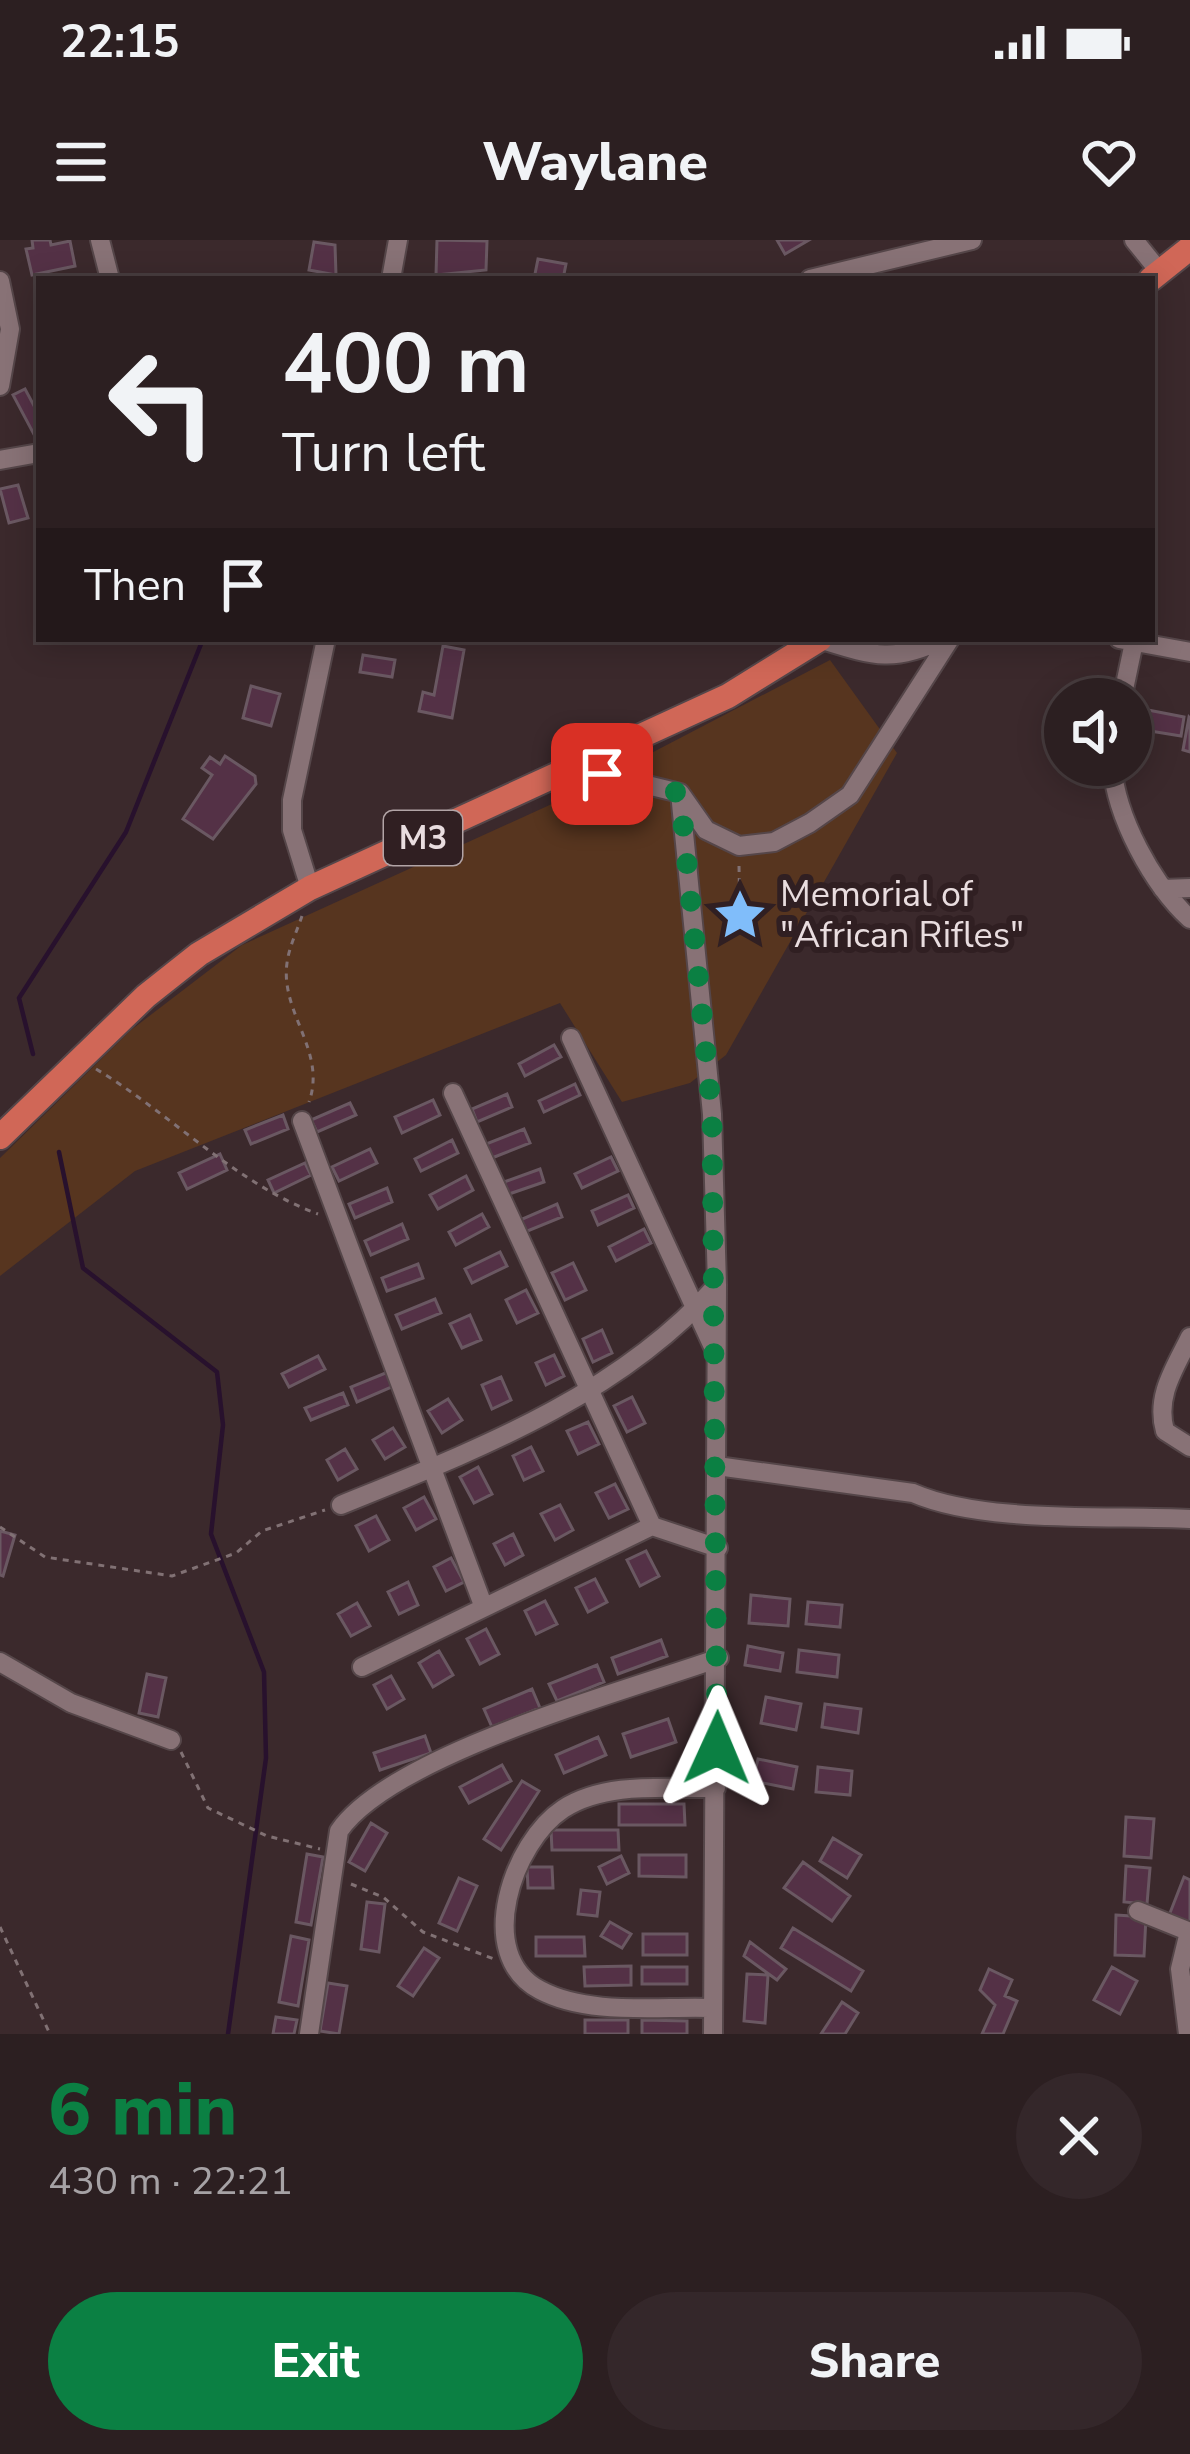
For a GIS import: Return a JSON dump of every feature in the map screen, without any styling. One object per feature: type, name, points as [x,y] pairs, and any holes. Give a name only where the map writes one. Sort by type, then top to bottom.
[{"type":"highway","points":[[1155,275],[1190,248]]},
{"type":"highway","name":"M3","points":[[0,1137],[170,975],[310,888],[728,696],[815,642]]},
{"type":"street","points":[[100,240],[109,276]]},
{"type":"street","points":[[392,276],[398,240]]},
{"type":"street","points":[[822,276],[972,240]]},
{"type":"street","points":[[1134,240],[1155,275]]},
{"type":"street","points":[[0,280],[10,329],[0,386]]},
{"type":"street","points":[[0,460],[36,454]]},
{"type":"street","points":[[310,888],[292,830],[292,800],[325,642]]},
{"type":"street","points":[[830,642],[877,656],[910,656],[940,642]]},
{"type":"street","points":[[557,778],[602,774],[680,793],[706,830],[739,846],[774,842],[850,794],[944,642]]},
{"type":"street","points":[[1123,678],[1126,642]]},
{"type":"street","points":[[1137,642],[1190,652]]},
{"type":"street","points":[[1116,786],[1121,808],[1163,889],[1190,919]]},
{"type":"street","points":[[680,793],[712,1114],[717,1286],[719,1658],[713,2034]]},
{"type":"street","points":[[1163,889],[1190,888]]},
{"type":"street","points":[[571,1038],[716,1354]]},
{"type":"street","points":[[453,1093],[652,1526]]},
{"type":"street","points":[[302,1121],[483,1605]]},
{"type":"street","points":[[341,1505],[591,1391],[663,1342],[717,1286]]},
{"type":"street","points":[[1190,1337],[1161,1398],[1160,1415],[1165,1431],[1190,1447]]},
{"type":"street","points":[[717,1466],[913,1493],[941,1505],[1190,1519]]},
{"type":"street","points":[[362,1667],[652,1526],[718,1547]]},
{"type":"street","points":[[309,2034],[339,1831],[357,1805],[447,1757],[719,1658]]},
{"type":"street","points":[[0,1661],[71,1703],[171,1740]]},
{"type":"street","points":[[713,2008],[573,2004],[535,1988],[513,1963],[507,1931],[511,1875],[539,1831],[565,1808],[614,1790],[716,1788]]},
{"type":"street","points":[[1138,1911],[1189,1932],[1180,1969],[1188,2034]]},
{"type":"path","points":[[739,846],[740,915]]},
{"type":"path","points":[[302,1121],[316,1082],[286,964],[310,888]]},
{"type":"path","points":[[81,1060],[142,1097],[279,1199],[342,1223]]},
{"type":"path","points":[[0,1527],[45,1557],[183,1574],[236,1553],[262,1532],[341,1505]]},
{"type":"path","points":[[0,1927],[50,2034]]},
{"type":"shaded area","points":[[830,660],[897,753],[726,1055],[690,1083],[622,1102],[560,1003],[135,1171],[0,1276],[0,1158],[131,1030],[242,945],[565,798]]},
{"type":"building","points":[[32,240],[50,240],[51,245],[70,241],[75,266],[32,275],[26,249],[33,248]]},
{"type":"building","points":[[437,240],[487,241],[486,270],[436,275]]},
{"type":"building","points":[[777,240],[809,240],[785,254]]},
{"type":"building","points":[[314,242],[335,245],[336,275],[309,270]]},
{"type":"building","points":[[538,259],[566,264],[564,276],[535,276]]},
{"type":"building","points":[[25,389],[36,409],[36,438],[13,395]]},
{"type":"building","points":[[18,485],[28,518],[9,523],[0,489]]},
{"type":"building","points":[[443,646],[464,650],[452,718],[419,711],[423,692],[434,695]]},
{"type":"building","points":[[363,655],[395,660],[392,677],[360,672]]},
{"type":"building","points":[[251,686],[280,694],[271,726],[243,718]]},
{"type":"building","points":[[1152,711],[1184,717],[1181,736],[1152,731]]},
{"type":"building","points":[[1190,718],[1190,752],[1183,750]]},
{"type":"building","points":[[225,756],[255,776],[256,784],[213,839],[183,819],[212,775],[202,768],[210,757],[220,764]]},
{"type":"building","points":[[554,1045],[561,1057],[525,1076],[519,1064]]},
{"type":"building","points":[[575,1084],[580,1095],[544,1112],[539,1101]]},
{"type":"building","points":[[507,1094],[512,1107],[477,1122],[472,1109]]},
{"type":"building","points":[[433,1100],[440,1115],[402,1133],[395,1117]]},
{"type":"building","points":[[350,1103],[356,1115],[317,1132],[311,1120]]},
{"type":"building","points":[[283,1115],[288,1129],[251,1144],[245,1130]]},
{"type":"building","points":[[524,1129],[530,1143],[492,1158],[486,1144]]},
{"type":"building","points":[[452,1140],[458,1153],[421,1171],[415,1159]]},
{"type":"building","points":[[370,1149],[377,1163],[339,1181],[332,1167]]},
{"type":"building","points":[[220,1154],[227,1170],[187,1189],[179,1173]]},
{"type":"building","points":[[611,1157],[618,1171],[582,1188],[575,1174]]},
{"type":"building","points":[[305,1163],[311,1175],[274,1193],[268,1180]]},
{"type":"building","points":[[540,1169],[544,1182],[509,1194],[504,1182]]},
{"type":"building","points":[[466,1176],[473,1190],[438,1209],[430,1195]]},
{"type":"building","points":[[387,1188],[392,1202],[355,1218],[349,1204]]},
{"type":"building","points":[[628,1195],[634,1208],[598,1225],[592,1211]]},
{"type":"building","points":[[557,1204],[562,1217],[525,1232],[520,1220]]},
{"type":"building","points":[[482,1214],[489,1227],[456,1245],[449,1232]]},
{"type":"building","points":[[402,1224],[408,1239],[371,1255],[365,1241]]},
{"type":"building","points":[[644,1229],[651,1243],[616,1261],[609,1247]]},
{"type":"building","points":[[500,1252],[507,1266],[472,1283],[465,1269]]},
{"type":"building","points":[[573,1263],[586,1290],[565,1300],[552,1273]]},
{"type":"building","points":[[418,1264],[423,1278],[387,1291],[382,1278]]},
{"type":"building","points":[[526,1290],[538,1313],[517,1323],[506,1300]]},
{"type":"building","points":[[435,1299],[441,1313],[402,1329],[396,1315]]},
{"type":"building","points":[[470,1315],[481,1340],[462,1348],[450,1324]]},
{"type":"building","points":[[602,1330],[612,1353],[593,1362],[583,1339]]},
{"type":"building","points":[[554,1355],[564,1376],[546,1385],[536,1363]]},
{"type":"building","points":[[318,1356],[325,1369],[289,1387],[282,1374]]},
{"type":"building","points":[[388,1372],[394,1386],[357,1402],[351,1387]]},
{"type":"building","points":[[501,1377],[511,1400],[492,1409],[482,1385]]},
{"type":"building","points":[[343,1393],[348,1405],[311,1420],[305,1408]]},
{"type":"building","points":[[632,1397],[645,1423],[627,1432],[614,1406]]},
{"type":"building","points":[[448,1399],[462,1420],[442,1433],[428,1411]]},
{"type":"building","points":[[588,1422],[599,1444],[578,1454],[567,1431]]},
{"type":"building","points":[[393,1428],[405,1447],[385,1459],[373,1440]]},
{"type":"building","points":[[531,1447],[543,1471],[524,1480],[513,1456]]},
{"type":"building","points":[[345,1449],[357,1469],[338,1480],[327,1460]]},
{"type":"building","points":[[478,1467],[492,1494],[474,1503],[460,1477]]},
{"type":"building","points":[[615,1484],[628,1509],[609,1518],[596,1493]]},
{"type":"building","points":[[424,1497],[436,1519],[416,1530],[404,1508]]},
{"type":"building","points":[[560,1505],[573,1530],[555,1540],[541,1514]]},
{"type":"building","points":[[376,1516],[389,1540],[369,1551],[356,1526]]},
{"type":"building","points":[[0,1531],[15,1535],[3,1576],[0,1575]]},
{"type":"building","points":[[513,1534],[523,1555],[505,1565],[494,1544]]},
{"type":"building","points":[[646,1551],[659,1576],[640,1586],[627,1560]]},
{"type":"building","points":[[451,1558],[464,1582],[446,1591],[434,1567]]},
{"type":"building","points":[[595,1579],[607,1602],[588,1612],[576,1588]]},
{"type":"building","points":[[408,1582],[418,1605],[399,1614],[388,1592]]},
{"type":"building","points":[[751,1595],[790,1599],[788,1626],[749,1623]]},
{"type":"building","points":[[545,1601],[557,1624],[536,1634],[525,1611]]},
{"type":"building","points":[[808,1602],[842,1605],[840,1627],[806,1624]]},
{"type":"building","points":[[357,1603],[370,1626],[351,1636],[338,1614]]},
{"type":"building","points":[[486,1629],[499,1654],[480,1664],[467,1639]]},
{"type":"building","points":[[661,1640],[667,1656],[618,1674],[612,1658]]},
{"type":"building","points":[[748,1646],[783,1653],[780,1671],[745,1665]]},
{"type":"building","points":[[799,1650],[839,1655],[837,1677],[797,1672]]},
{"type":"building","points":[[439,1651],[453,1675],[433,1687],[419,1663]]},
{"type":"building","points":[[597,1665],[604,1682],[557,1701],[549,1684]]},
{"type":"building","points":[[147,1674],[166,1678],[158,1717],[139,1713]]},
{"type":"building","points":[[391,1676],[404,1699],[387,1709],[374,1685]]},
{"type":"building","points":[[532,1689],[540,1708],[492,1727],[484,1709]]},
{"type":"building","points":[[766,1697],[801,1704],[796,1730],[761,1723]]},
{"type":"building","points":[[825,1704],[861,1709],[858,1733],[822,1727]]},
{"type":"building","points":[[668,1719],[676,1742],[631,1757],[623,1734]]},
{"type":"building","points":[[425,1736],[431,1753],[380,1770],[374,1753]]},
{"type":"building","points":[[598,1737],[606,1755],[564,1773],[556,1755]]},
{"type":"building","points":[[758,1759],[797,1767],[793,1789],[753,1781]]},
{"type":"building","points":[[502,1765],[511,1781],[469,1803],[460,1787]]},
{"type":"building","points":[[818,1767],[852,1771],[850,1795],[816,1792]]},
{"type":"building","points":[[522,1781],[539,1791],[501,1850],[484,1839]]},
{"type":"building","points":[[619,1804],[684,1804],[685,1825],[619,1825]]},
{"type":"building","points":[[1126,1817],[1154,1819],[1151,1858],[1124,1856]]},
{"type":"building","points":[[371,1823],[387,1833],[365,1871],[349,1862]]},
{"type":"building","points":[[551,1830],[618,1830],[619,1850],[552,1850]]},
{"type":"building","points":[[833,1838],[861,1855],[847,1878],[820,1861]]},
{"type":"building","points":[[307,1854],[323,1857],[311,1925],[296,1922]]},
{"type":"building","points":[[639,1855],[686,1855],[686,1877],[639,1876]]},
{"type":"building","points":[[621,1856],[629,1873],[607,1884],[599,1867]]},
{"type":"building","points":[[803,1862],[850,1896],[832,1921],[784,1888]]},
{"type":"building","points":[[1126,1866],[1150,1868],[1147,1904],[1124,1902]]},
{"type":"building","points":[[527,1867],[552,1867],[553,1888],[528,1888]]},
{"type":"building","points":[[1184,1877],[1190,1880],[1190,1926],[1168,1918]]},
{"type":"building","points":[[459,1878],[477,1886],[457,1931],[439,1923]]},
{"type":"building","points":[[581,1890],[600,1892],[597,1916],[578,1914]]},
{"type":"building","points":[[367,1902],[385,1904],[379,1952],[361,1949]]},
{"type":"building","points":[[1116,1915],[1146,1917],[1144,1956],[1115,1955]]},
{"type":"building","points":[[610,1922],[631,1934],[622,1948],[601,1936]]},
{"type":"building","points":[[793,1928],[863,1971],[851,1991],[781,1948]]},
{"type":"building","points":[[643,1934],[687,1934],[687,1955],[643,1955]]},
{"type":"building","points":[[291,1936],[309,1940],[298,2006],[279,2002]]},
{"type":"building","points":[[536,1937],[584,1937],[585,1956],[536,1956]]},
{"type":"building","points":[[750,1942],[786,1969],[777,1980],[744,1956]]},
{"type":"building","points":[[424,1948],[439,1958],[413,1996],[398,1986]]},
{"type":"building","points":[[631,1966],[631,1985],[585,1986],[584,1967]]},
{"type":"building","points":[[642,1967],[687,1967],[687,1984],[642,1984]]},
{"type":"building","points":[[1112,1967],[1137,1981],[1120,2014],[1094,2000]]},
{"type":"building","points":[[989,1969],[1012,1980],[1005,1996],[1017,2001],[1003,2034],[982,2034],[995,2005],[980,1990]]},
{"type":"building","points":[[747,1974],[768,1975],[765,2023],[744,2021]]},
{"type":"building","points":[[328,1983],[347,1986],[339,2034],[320,2031]]},
{"type":"building","points":[[842,2002],[858,2013],[845,2034],[821,2034]]},
{"type":"building","points":[[276,2017],[297,2020],[294,2034],[273,2034]]},
{"type":"building","points":[[585,2020],[628,2020],[628,2034],[585,2034]]},
{"type":"building","points":[[642,2020],[687,2021],[687,2034],[642,2034]]},
{"type":"waterway","points":[[33,1054],[19,998],[126,832],[202,642]]},
{"type":"waterway","points":[[59,1152],[83,1268],[217,1372],[223,1425],[211,1534],[264,1672],[266,1758],[228,2034]]},
{"type":"place","name":"Memorial of \"African Rifles\"","points":[[740,915]]},
{"type":"route","points":[[602,774],[680,793],[712,1114],[717,1286],[717,1748]]}]
